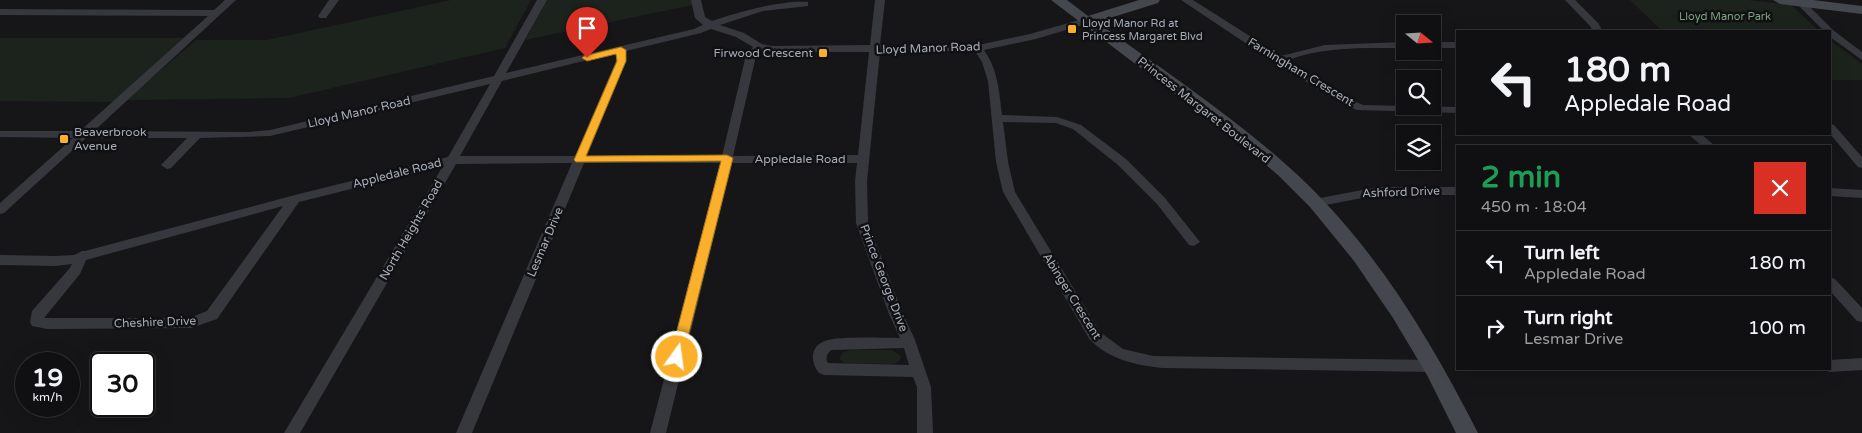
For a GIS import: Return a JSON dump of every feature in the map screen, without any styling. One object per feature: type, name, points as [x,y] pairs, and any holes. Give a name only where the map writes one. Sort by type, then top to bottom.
[{"type":"street","points":[[0,210],[231,0]]},
{"type":"street","points":[[322,16],[334,0]]},
{"type":"street","name":"North Heights Road","points":[[292,433],[452,160],[542,0]]},
{"type":"street","points":[[658,433],[751,55],[758,47],[740,35],[710,26],[700,18],[696,0]]},
{"type":"street","name":"Prince George Drive","points":[[880,0],[861,181],[862,223],[896,314],[909,343],[924,387],[925,433]]},
{"type":"street","name":"Princess Margaret Boulevard","points":[[1058,0],[1229,126],[1315,203],[1382,284],[1418,338],[1467,433]]},
{"type":"street","name":"Lloyd Manor Road","points":[[758,47],[772,49],[978,48],[1032,37],[1153,0]]},
{"type":"street","name":"Farningham Crescent","points":[[1186,0],[1335,96],[1361,108],[1456,110]]},
{"type":"street","points":[[1570,0],[1596,26],[1597,30]]},
{"type":"street","points":[[1780,0],[1862,10]]},
{"type":"street","points":[[1800,2],[1828,30]]},
{"type":"street","name":"Lloyd Manor Road","points":[[0,134],[246,135],[284,130],[697,31],[730,17],[769,8],[805,4]]},
{"type":"street","points":[[0,12],[216,13]]},
{"type":"street","points":[[1831,33],[1862,57]]},
{"type":"street","points":[[1278,60],[1306,50],[1333,45],[1396,45]]},
{"type":"street","points":[[1441,45],[1456,45]]},
{"type":"street","name":"Abinger Crescent","points":[[978,48],[991,72],[1002,162],[1009,192],[1095,336],[1105,346],[1118,354],[1136,360],[1163,362],[1433,366]]},
{"type":"street","name":"Lesmar Drive","points":[[464,433],[621,61],[621,50]]},
{"type":"street","points":[[504,67],[519,74]]},
{"type":"street","points":[[998,118],[1046,118],[1070,123],[1077,127],[1122,162],[1161,201],[1194,242]]},
{"type":"street","points":[[1831,128],[1862,164]]},
{"type":"street","points":[[167,165],[197,135]]},
{"type":"street","points":[[1695,135],[1708,145]]},
{"type":"street","name":"Appledale Road","points":[[0,260],[65,261],[295,199],[452,160],[863,159]]},
{"type":"street","name":"Ashford Drive","points":[[1315,203],[1378,191],[1456,191]]},
{"type":"street","points":[[1831,192],[1862,194]]},
{"type":"street","name":"Cheshire Drive","points":[[82,256],[75,271],[37,316],[37,322],[47,324],[191,323],[212,315],[295,199]]},
{"type":"street","points":[[1831,283],[1862,317]]},
{"type":"street","points":[[909,343],[828,346],[823,348],[819,355],[819,362],[824,369],[918,371]]},
{"type":"street","points":[[1831,366],[1862,364]]},
{"type":"green space","points":[[451,0],[531,0],[505,48],[289,98],[126,100],[196,40],[267,40]]},
{"type":"green space","points":[[547,0],[692,0],[692,5],[525,40]]},
{"type":"green space","name":"Lloyd Manor Park","points":[[1630,0],[1748,0],[1791,5],[1818,30],[1661,30]]},
{"type":"green space","points":[[0,38],[188,38],[113,102],[0,101]]},
{"type":"green space","points":[[1831,41],[1862,64],[1862,80],[1831,80]]},
{"type":"green space","points":[[850,350],[892,350],[901,356],[899,362],[892,364],[844,363],[840,359],[842,353]]},
{"type":"place","name":"Lloyd Manor Rd at Princess Margaret Blvd","points":[[1072,29]]},
{"type":"place","name":"Firwood Crescent","points":[[823,53]]},
{"type":"place","name":"Beaverbrook Avenue","points":[[64,139]]},
{"type":"route","points":[[587,58],[621,50],[621,61],[580,160],[727,158],[677,357]]}]
